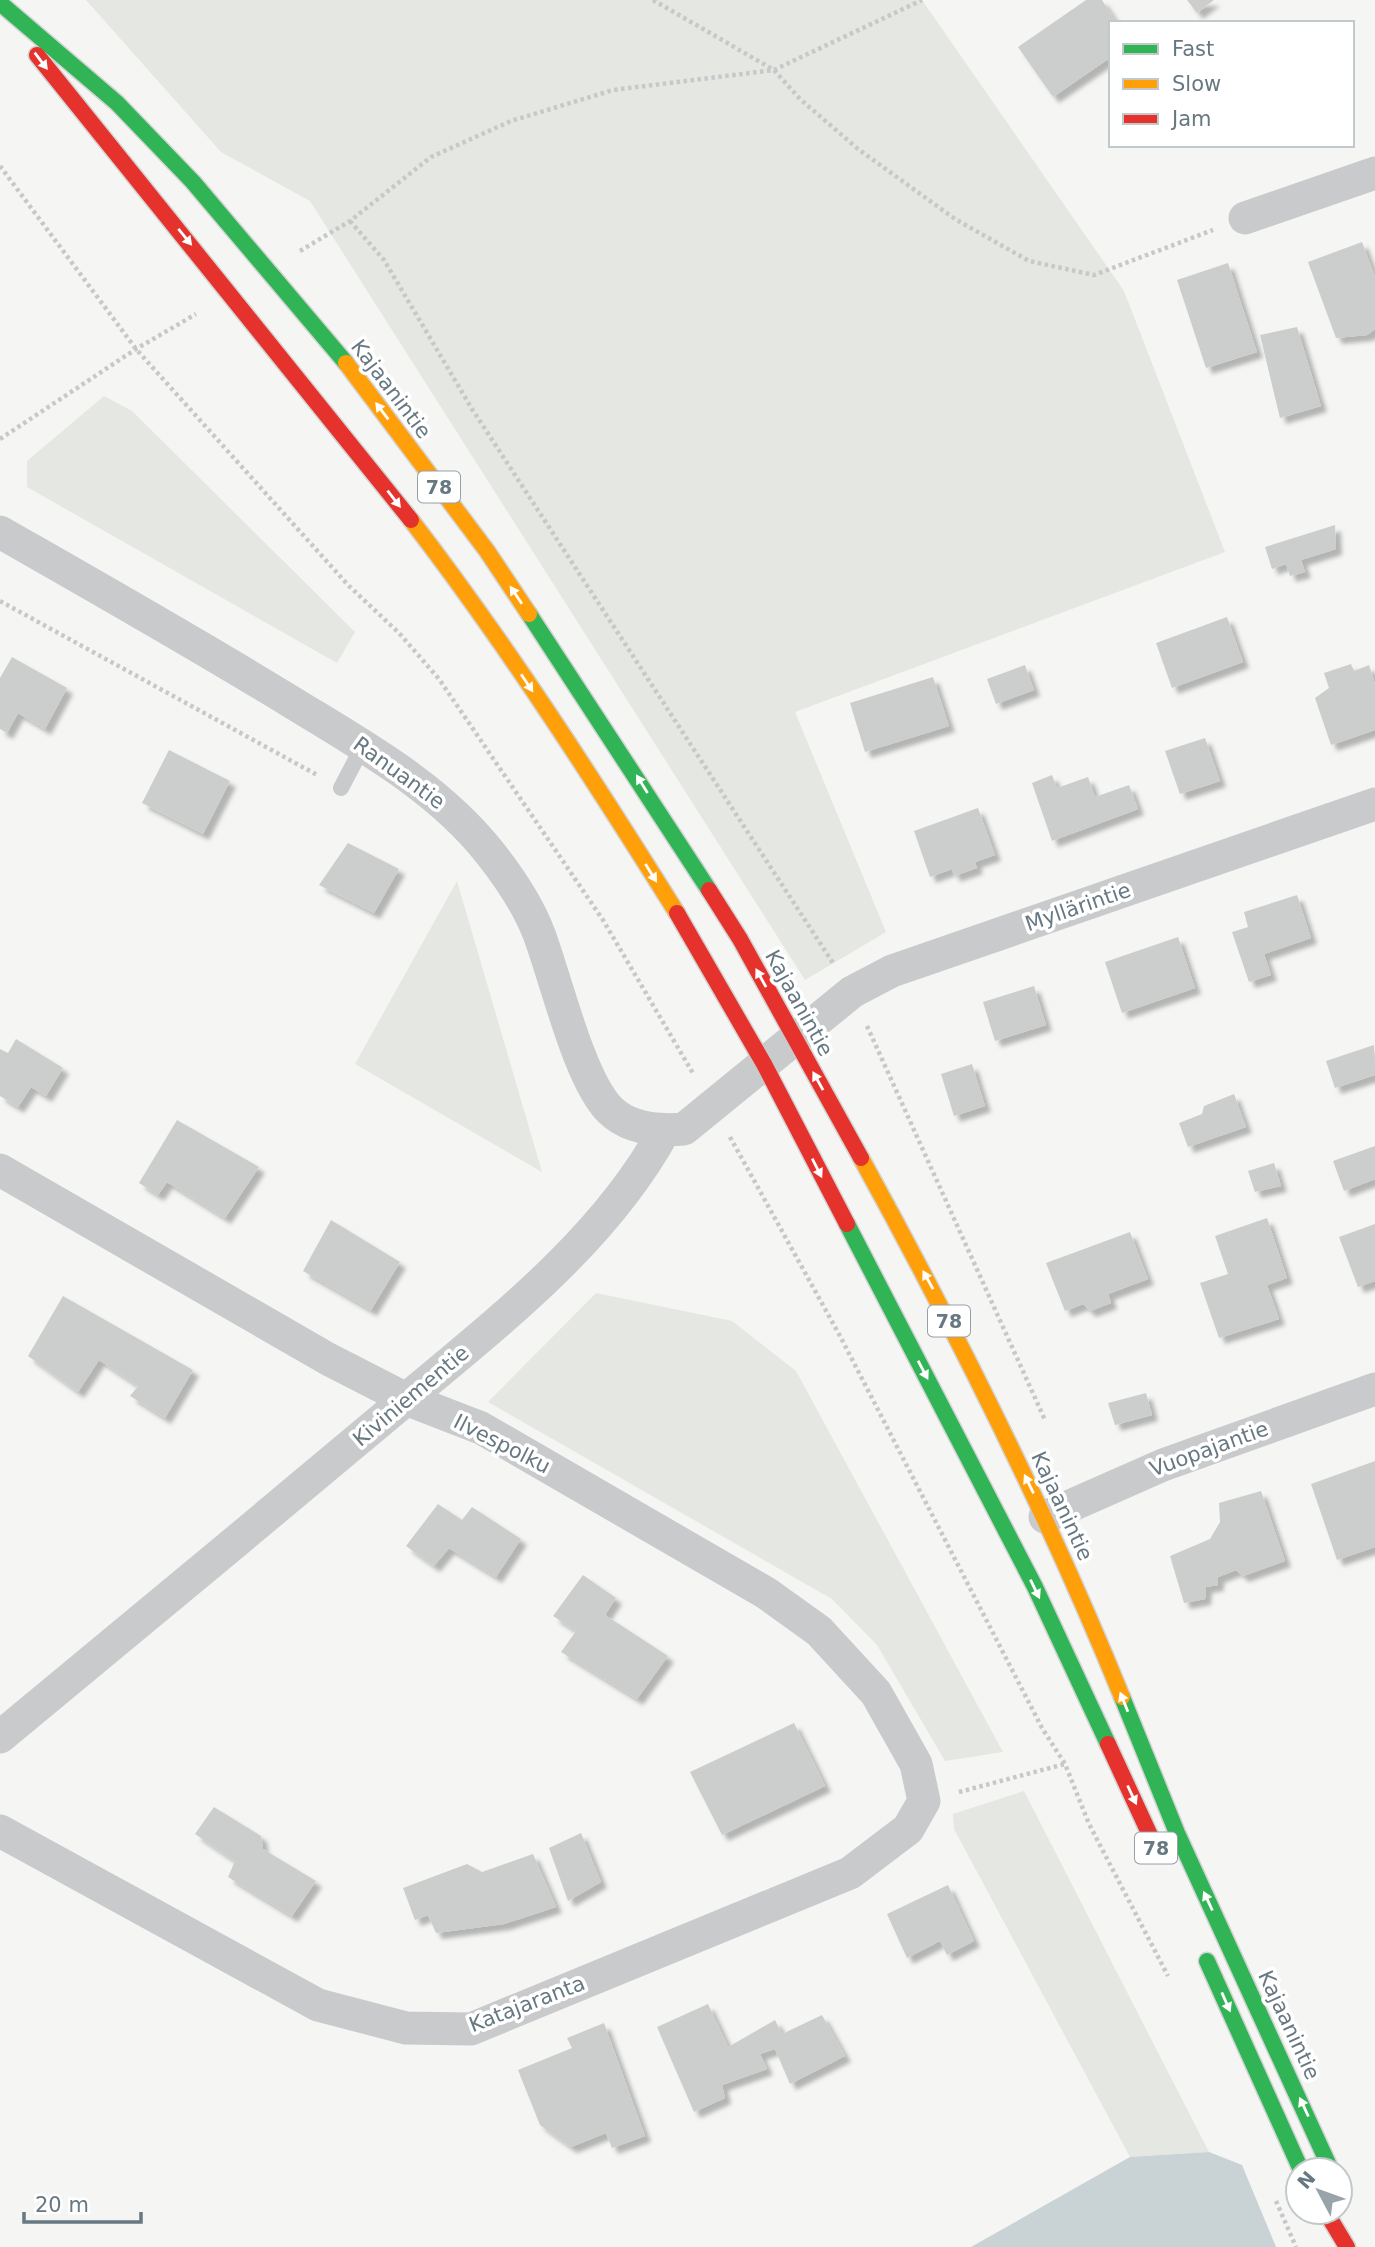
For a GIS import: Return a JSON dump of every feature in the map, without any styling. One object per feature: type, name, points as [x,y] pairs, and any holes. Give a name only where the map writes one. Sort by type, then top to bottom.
[{"type":"main road","name":"Kajaanintie","points":[[0,5],[127,112],[210,202],[345,362],[486,551],[615,741],[740,939],[936,1295],[1045,1517],[1088,1613],[1177,1833],[1325,2156]]},
{"type":"main road","name":"Kajaanintie","points":[[0,5],[81,113],[161,206],[461,585],[601,791],[709,966],[764,1064],[1035,1587],[1164,1864]]},
{"type":"main road","points":[[1198,1940],[1295,2156]]},
{"type":"main road","points":[[1334,2226],[1346,2246]]},
{"type":"main road","points":[[1342,2226],[1346,2246]]},
{"type":"street","points":[[1245,218],[1375,173]]},
{"type":"street","name":"Ranuantie","points":[[0,532],[211,652],[363,746],[432,794],[472,831],[509,877],[538,931],[590,1082],[610,1111],[635,1125],[664,1131]]},
{"type":"street","name":"Myllärintie","points":[[795,1037],[852,992],[892,971],[1375,804]]},
{"type":"street","points":[[664,1131],[684,1129],[795,1037]]},
{"type":"street","name":"Kiviniementie","points":[[0,1737],[459,1357],[594,1229],[642,1171],[664,1131]]},
{"type":"street","name":"Ilvespolku","points":[[0,1170],[328,1359],[406,1399],[481,1428],[765,1593],[819,1631],[876,1693],[916,1764],[924,1801]]},
{"type":"street","name":"Vuopajantie","points":[[1045,1517],[1163,1465],[1375,1389]]},
{"type":"street","name":"Katajaranta","points":[[0,1831],[318,2005],[406,2028],[471,2029],[850,1873],[908,1829],[924,1801]]},
{"type":"lane","points":[[341,788],[363,746]]},
{"type":"path","points":[[653,0],[774,70],[800,99],[858,149],[955,219],[1029,261],[1094,275],[1245,218]]},
{"type":"path","points":[[298,253],[349,221],[431,157],[511,121],[613,90],[774,70],[922,0]]},
{"type":"path","points":[[0,166],[136,349],[348,585],[400,633],[439,679],[603,920],[688,1066]]},
{"type":"path","points":[[349,221],[384,260],[472,408],[852,992],[1047,1424]]},
{"type":"path","points":[[0,439],[136,349],[201,311]]},
{"type":"path","points":[[0,601],[341,788]]},
{"type":"path","points":[[745,1162],[840,1336],[1042,1728],[1065,1764],[1089,1824],[1171,1983]]},
{"type":"path","points":[[924,1801],[1065,1764]]},
{"type":"path","points":[[1275,2200],[1296,2247]]},
{"type":"shaded area","points":[[86,0],[922,0],[1124,291],[1225,552],[795,712],[886,932],[805,980],[310,201],[221,152]]},
{"type":"shaded area","points":[[104,396],[132,411],[355,632],[337,663],[27,487],[27,461]]},
{"type":"shaded area","points":[[457,881],[542,1172],[355,1064]]},
{"type":"shaded area","points":[[596,1293],[732,1321],[796,1371],[1003,1752],[945,1761],[877,1645],[832,1599],[488,1402]]},
{"type":"shaded area","points":[[1024,1791],[1209,2152],[1130,2157],[954,1829],[953,1814]]},
{"type":"shaded area","points":[[1209,2152],[1242,2165],[1276,2247],[971,2247],[1130,2157]]},
{"type":"building","points":[[1086,0],[1102,0],[1116,21],[1109,21],[1109,58],[1053,97],[1018,47]]},
{"type":"building","points":[[1187,0],[1214,0],[1197,13]]},
{"type":"building","points":[[1362,242],[1375,277],[1375,329],[1367,335],[1336,338],[1308,262]]},
{"type":"building","points":[[1228,263],[1257,352],[1206,368],[1177,280]]},
{"type":"building","points":[[1297,327],[1321,406],[1280,418],[1260,335]]},
{"type":"building","points":[[1335,525],[1336,549],[1301,560],[1305,572],[1290,576],[1286,564],[1272,569],[1265,547]]},
{"type":"building","points":[[1227,617],[1243,662],[1172,688],[1156,643]]},
{"type":"building","points":[[12,657],[67,688],[45,729],[18,713],[7,733],[0,729],[0,678]]},
{"type":"building","points":[[1351,664],[1354,671],[1369,665],[1375,684],[1375,730],[1331,745],[1315,698],[1329,688],[1324,673]]},
{"type":"building","points":[[1025,665],[1034,690],[996,704],[987,679]]},
{"type":"building","points":[[933,677],[949,726],[865,752],[850,703]]},
{"type":"building","points":[[1205,738],[1220,781],[1180,794],[1165,751]]},
{"type":"building","points":[[169,750],[230,781],[203,834],[142,803]]},
{"type":"building","points":[[1052,775],[1057,788],[1088,777],[1095,797],[1129,785],[1138,809],[1052,841],[1032,783]]},
{"type":"building","points":[[978,808],[995,855],[975,862],[977,868],[954,876],[952,869],[930,877],[914,831]]},
{"type":"building","points":[[348,843],[399,869],[374,913],[319,885]]},
{"type":"building","points":[[1297,895],[1311,938],[1264,954],[1271,975],[1249,982],[1232,932],[1248,927],[1244,912]]},
{"type":"building","points":[[1178,937],[1195,988],[1122,1013],[1105,962]]},
{"type":"building","points":[[1034,986],[1046,1025],[995,1041],[983,1002]]},
{"type":"building","points":[[16,1039],[63,1068],[46,1096],[31,1087],[18,1107],[0,1096],[0,1049],[8,1053]]},
{"type":"building","points":[[1374,1045],[1375,1075],[1335,1088],[1326,1061]]},
{"type":"building","points":[[972,1064],[985,1106],[954,1116],[941,1074]]},
{"type":"building","points":[[1234,1094],[1246,1127],[1188,1147],[1179,1123],[1202,1114],[1204,1106]]},
{"type":"building","points":[[177,1120],[259,1167],[225,1218],[167,1182],[158,1195],[139,1183]]},
{"type":"building","points":[[1375,1146],[1375,1179],[1344,1191],[1333,1161]]},
{"type":"building","points":[[1274,1163],[1281,1186],[1255,1192],[1248,1171]]},
{"type":"building","points":[[1267,1218],[1287,1278],[1267,1285],[1279,1319],[1219,1338],[1200,1283],[1228,1274],[1215,1236]]},
{"type":"building","points":[[331,1220],[400,1262],[371,1310],[303,1271]]},
{"type":"building","points":[[1375,1224],[1375,1281],[1358,1287],[1339,1237]]},
{"type":"building","points":[[1130,1232],[1148,1279],[1108,1294],[1111,1303],[1090,1311],[1083,1304],[1065,1311],[1046,1263]]},
{"type":"building","points":[[63,1296],[193,1370],[165,1418],[130,1396],[138,1386],[99,1360],[78,1392],[28,1356]]},
{"type":"building","points":[[1146,1393],[1152,1415],[1115,1425],[1108,1403]]},
{"type":"building","points":[[1375,1461],[1375,1547],[1337,1560],[1311,1484]]},
{"type":"building","points":[[1261,1491],[1285,1561],[1243,1576],[1236,1570],[1218,1577],[1218,1585],[1206,1587],[1205,1599],[1184,1603],[1170,1556],[1210,1539],[1220,1522],[1219,1503]]},
{"type":"building","points":[[438,1504],[462,1520],[472,1507],[521,1539],[496,1577],[449,1548],[434,1566],[406,1546]]},
{"type":"building","points":[[583,1575],[616,1598],[605,1615],[668,1656],[637,1699],[561,1652],[576,1631],[553,1616]]},
{"type":"building","points":[[794,1723],[825,1786],[722,1835],[690,1772]]},
{"type":"building","points":[[214,1807],[261,1836],[263,1849],[316,1881],[292,1916],[228,1877],[235,1861],[195,1834]]},
{"type":"building","points":[[581,1833],[601,1882],[568,1901],[549,1848]]},
{"type":"building","points":[[533,1854],[556,1907],[504,1924],[436,1933],[428,1915],[415,1920],[403,1888],[467,1864],[482,1872]]},
{"type":"building","points":[[948,1885],[974,1941],[947,1955],[940,1941],[907,1958],[887,1914]]},
{"type":"building","points":[[708,2004],[728,2047],[775,2020],[782,2034],[822,2015],[845,2056],[790,2084],[775,2049],[760,2054],[767,2069],[722,2085],[725,2098],[694,2112],[657,2027]]},
{"type":"building","points":[[604,2023],[645,2136],[612,2148],[606,2133],[571,2147],[540,2125],[518,2070],[572,2048],[567,2038]]},
{"type":"traffic: fast","points":[[0,3],[117,103],[193,182],[346,363]]},
{"type":"traffic: fast","points":[[529,614],[709,890]]},
{"type":"traffic: fast","points":[[847,1224],[1035,1587],[1108,1744]]},
{"type":"traffic: fast","points":[[1122,1697],[1177,1833],[1325,2156]]},
{"type":"traffic: fast","points":[[1207,1961],[1295,2156]]},
{"type":"traffic: slow","points":[[346,363],[487,551],[529,614]]},
{"type":"traffic: slow","points":[[411,520],[447,567],[548,713],[677,913]]},
{"type":"traffic: slow","points":[[861,1158],[932,1290],[1032,1491],[1122,1697]]},
{"type":"traffic: jam","points":[[37,55],[411,520]]},
{"type":"traffic: jam","points":[[709,890],[740,939],[861,1158]]},
{"type":"traffic: jam","points":[[677,913],[764,1064],[847,1224]]},
{"type":"traffic: jam","points":[[1108,1744],[1155,1846]]},
{"type":"traffic: jam","points":[[1334,2226],[1347,2247]]}]
